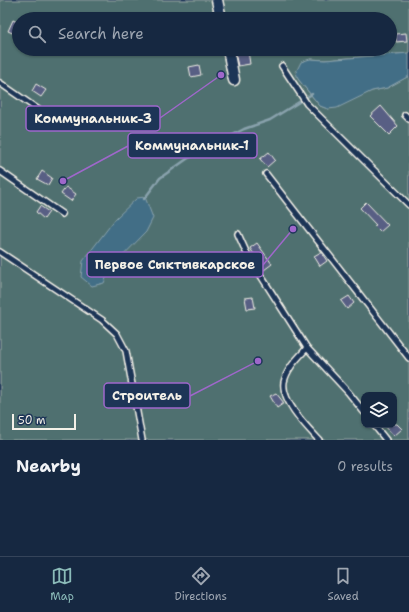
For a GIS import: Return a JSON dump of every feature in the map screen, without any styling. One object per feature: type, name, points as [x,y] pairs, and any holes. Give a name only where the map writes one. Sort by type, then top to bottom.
[{"type":"street","points":[[217,0],[220,12]]},
{"type":"street","points":[[229,56],[234,80]]},
{"type":"lane","points":[[282,66],[307,104],[409,205]]},
{"type":"lane","points":[[0,83],[60,124]]},
{"type":"lane","points":[[0,171],[62,214]]},
{"type":"lane","points":[[266,174],[409,358]]},
{"type":"lane","points":[[238,234],[247,254],[307,348],[361,408]]},
{"type":"lane","points":[[0,252],[102,320],[117,334],[126,351],[142,440]]},
{"type":"lane","points":[[307,348],[293,363],[284,380],[284,388],[295,412],[319,440]]},
{"type":"lane","points":[[376,428],[386,440]]},
{"type":"green space","points":[[0,0],[409,0],[409,53],[397,54],[397,12],[12,12],[12,56],[373,56],[325,60],[310,59],[298,79],[320,106],[328,109],[372,91],[387,88],[409,76],[409,440],[0,440]]},
{"type":"water","points":[[409,53],[409,76],[387,88],[372,91],[337,108],[328,109],[320,106],[298,79],[296,72],[301,62],[310,59],[325,60],[373,56],[397,56],[397,54]]},
{"type":"water","points":[[145,197],[153,218],[146,232],[110,269],[104,283],[92,286],[81,277],[83,261],[116,218],[137,198]]},
{"type":"building","points":[[12,22],[12,33],[8,31]]},
{"type":"building","points":[[406,33],[407,41],[397,42],[397,34]]},
{"type":"building","points":[[236,56],[249,56],[250,64],[238,66]]},
{"type":"building","points":[[199,65],[201,75],[191,77],[189,67]]},
{"type":"building","points":[[36,84],[46,90],[41,97],[32,91]]},
{"type":"building","points":[[381,106],[398,126],[389,135],[370,116]]},
{"type":"building","points":[[269,152],[275,160],[267,167],[260,159]]},
{"type":"building","points":[[42,171],[52,178],[48,185],[37,179]]},
{"type":"building","points":[[66,187],[76,194],[71,201],[61,194]]},
{"type":"building","points":[[366,202],[388,225],[380,232],[374,226],[376,225],[360,208]]},
{"type":"building","points":[[40,206],[49,212],[44,219],[36,212]]},
{"type":"building","points":[[257,243],[272,264],[264,270],[250,248]]},
{"type":"building","points":[[321,252],[327,261],[320,266],[314,256]]},
{"type":"building","points":[[349,296],[354,303],[347,309],[341,301]]},
{"type":"building","points":[[253,297],[255,308],[247,309],[245,298]]},
{"type":"building","points":[[276,393],[284,403],[277,408],[270,396]]},
{"type":"building","points":[[397,424],[402,429],[394,436],[387,428],[397,428]]},
{"type":"waterway","points":[[144,199],[160,178],[187,159],[244,129],[270,120],[312,94]]},
{"type":"place","name":"Коммунальник-3","points":[[221,75]]},
{"type":"place","name":"Коммунальник-1","points":[[63,181]]},
{"type":"place","name":"Первое Сыктывкарское","points":[[293,229]]},
{"type":"place","name":"Строитель","points":[[258,361]]}]
